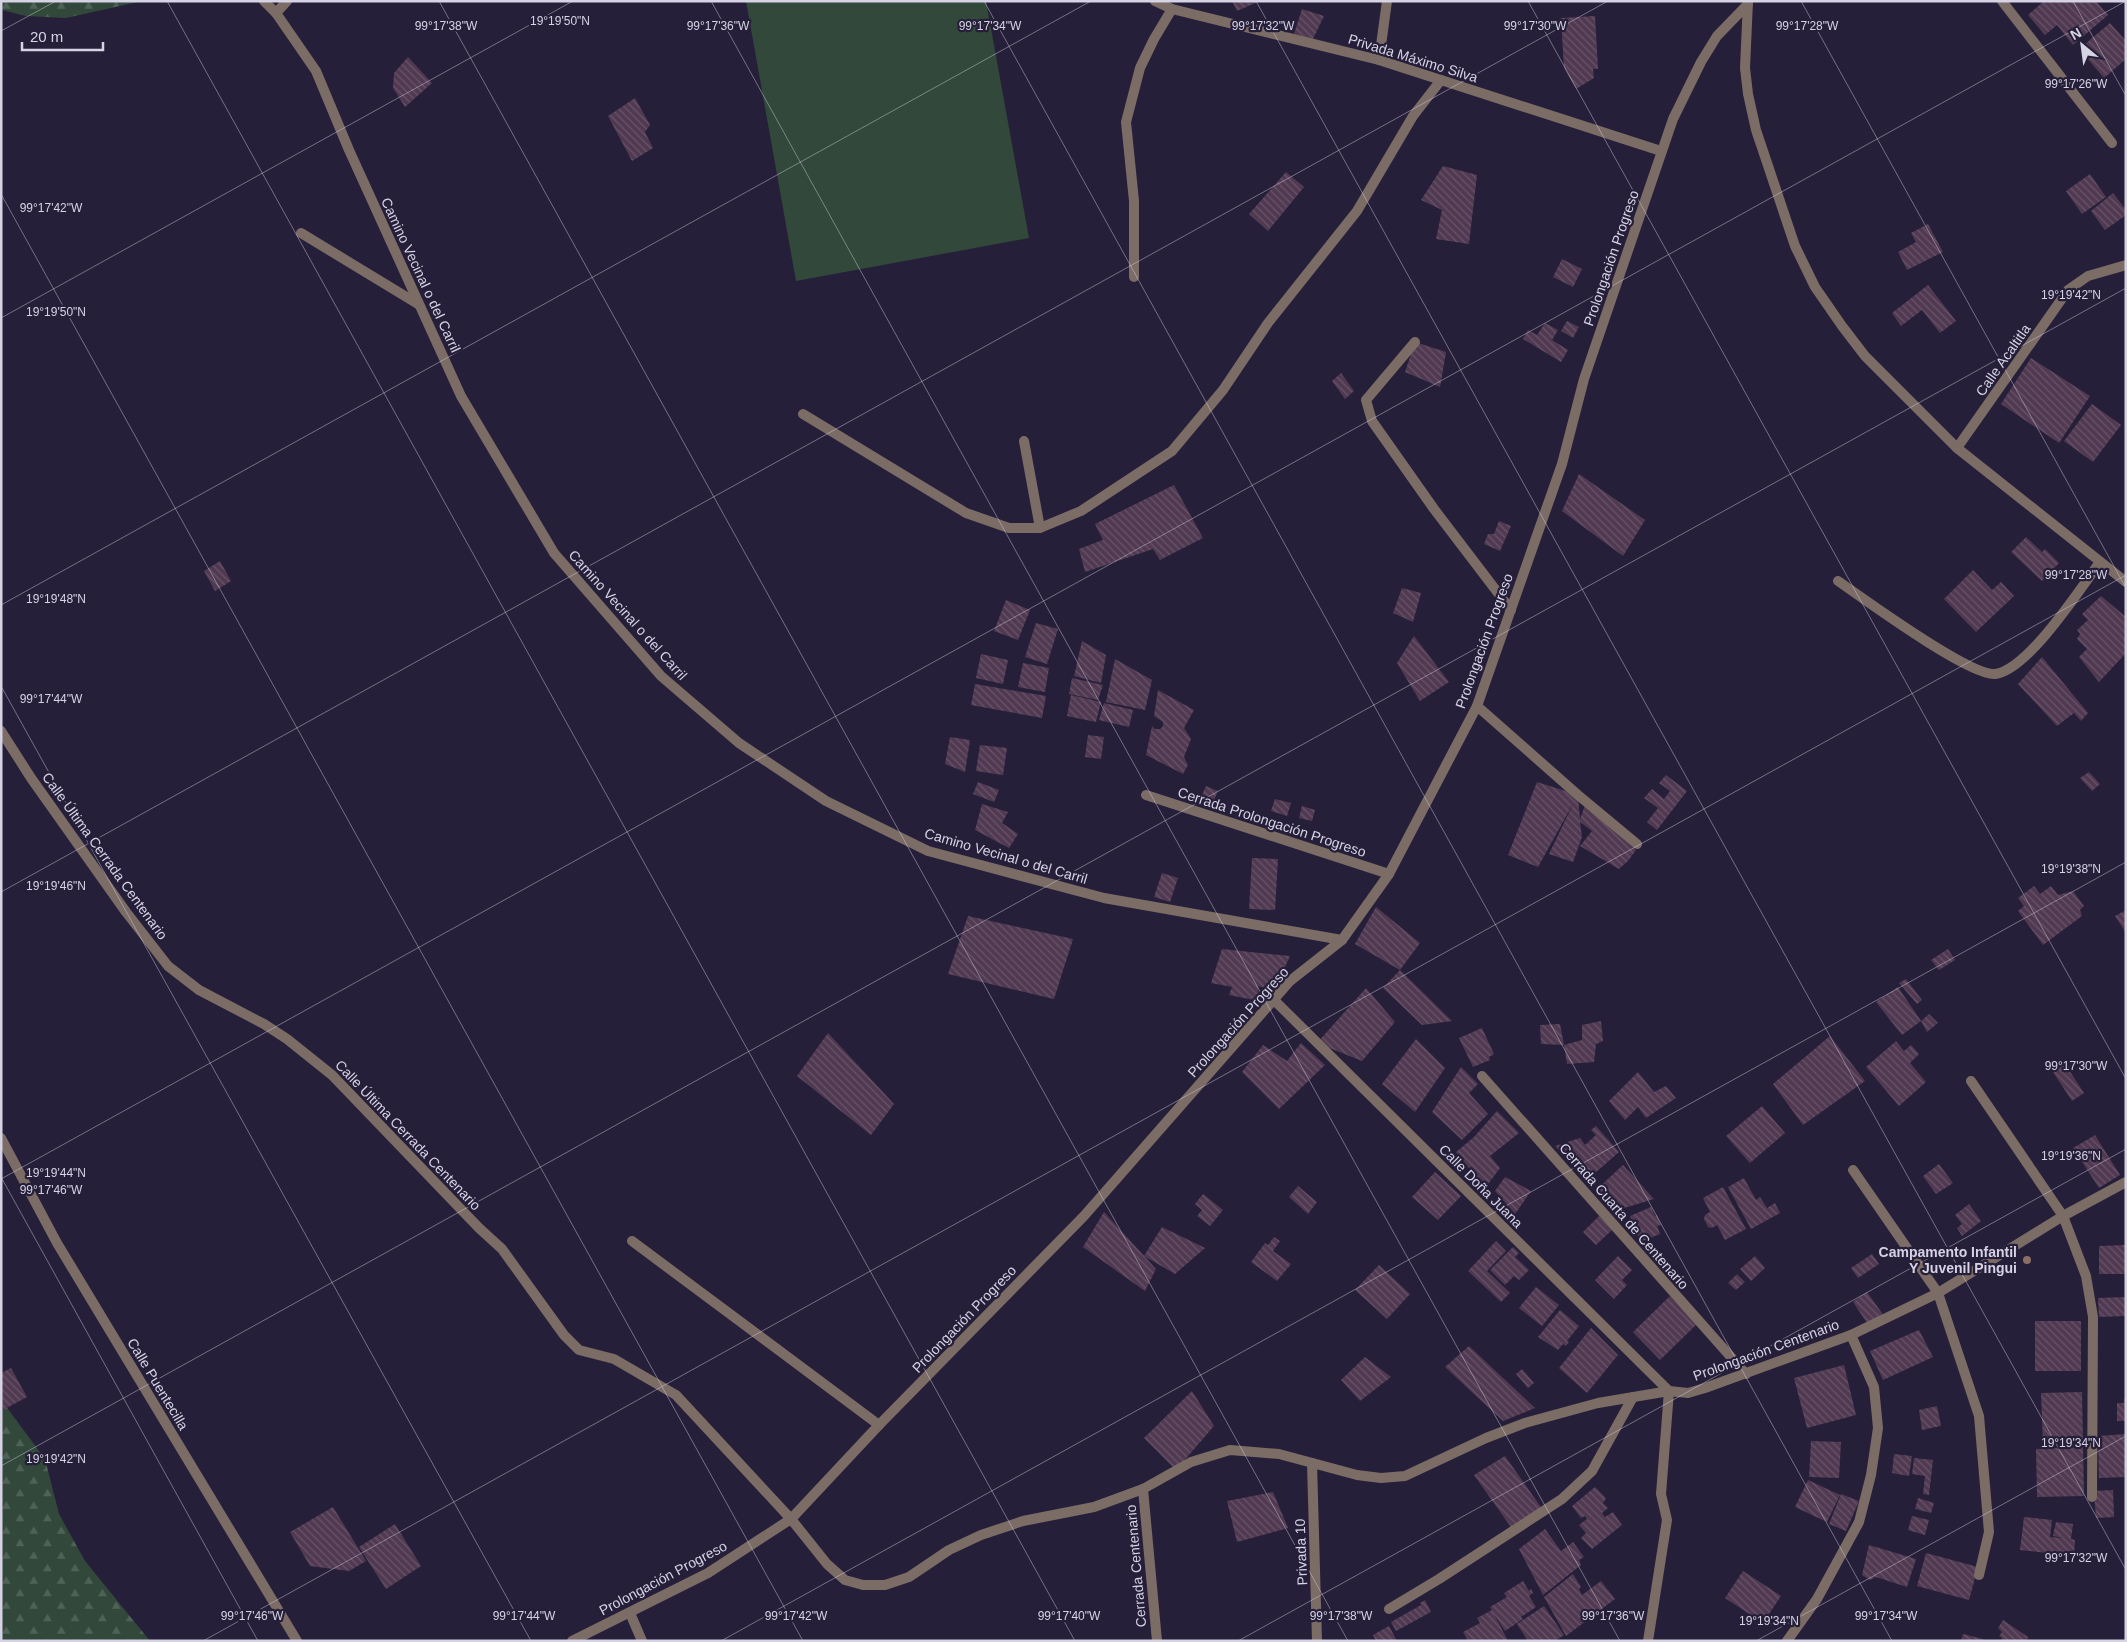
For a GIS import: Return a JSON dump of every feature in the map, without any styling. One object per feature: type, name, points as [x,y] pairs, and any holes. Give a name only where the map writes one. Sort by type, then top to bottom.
[{"type":"street","name":"Camino Vecinal o del Carril","points":[[264,1],[276,13],[316,71],[349,150],[461,396],[554,553],[662,676],[739,743],[826,801],[928,851],[1104,898],[1342,940]]},
{"type":"street","points":[[276,13],[287,1]]},
{"type":"street","name":"Privada Máximo Silva","points":[[1155,1],[1172,9],[1379,60],[1662,151]]},
{"type":"street","points":[[1379,60],[1387,1]]},
{"type":"street","points":[[2002,1],[2112,143]]},
{"type":"street","points":[[1748,2],[1745,68],[1748,94],[1756,130],[1794,246],[1815,287],[1853,341],[1956,448],[2126,582]]},
{"type":"street","name":"Prolongación Progreso","points":[[572,1641],[630,1614],[708,1573],[791,1519],[1084,1216],[1275,1001],[1290,981],[1342,940],[1389,874],[1477,706],[1562,464],[1584,379],[1673,119],[1701,62],[1717,36],[1748,2]]},
{"type":"street","points":[[1134,277],[1134,201],[1126,122],[1140,68],[1154,39],[1172,9]]},
{"type":"street","points":[[804,414],[966,513],[1009,528],[1040,528],[1081,511],[1172,451],[1223,390],[1268,323],[1357,211],[1413,116],[1441,80]]},
{"type":"street","points":[[300,233],[418,304]]},
{"type":"street","name":"Calle Acaltitla","points":[[1956,448],[2068,290],[2088,276],[2126,264]]},
{"type":"street","points":[[1415,342],[1366,400],[1372,422],[1434,510],[1512,610]]},
{"type":"street","points":[[1024,440],[1040,528]]},
{"type":"street","points":[[1838,581],[1948,655],[1974,669],[1994,674],[2007,670],[2022,660],[2052,626],[2100,562]]},
{"type":"street","points":[[1477,706],[1637,844]]},
{"type":"street","name":"Calle Última Cerrada Centenario","points":[[1,731],[31,778],[120,904],[168,966],[199,990],[264,1024],[287,1039],[332,1075],[478,1228],[502,1250],[564,1336],[579,1350],[614,1359],[676,1395],[791,1519]]},
{"type":"street","name":"Cerrada Prolongación Progreso","points":[[1146,795],[1389,874]]},
{"type":"street","name":"Calle Doña Juana","points":[[1275,1001],[1669,1391]]},
{"type":"street","name":"Cerrada Cuarta de Centenario","points":[[1482,1076],[1746,1374]]},
{"type":"street","points":[[1971,1081],[2063,1216],[2086,1276],[2094,1317],[2092,1497]]},
{"type":"street","name":"Calle Puentecilla","points":[[1,1138],[57,1243],[297,1641]]},
{"type":"street","points":[[1853,1170],[1938,1293],[1979,1416],[1989,1532],[1979,1575]]},
{"type":"street","name":"Prolongación Centenario","points":[[791,1519],[827,1564],[845,1580],[863,1585],[885,1585],[909,1576],[950,1550],[981,1535],[1023,1521],[1094,1507],[1142,1489],[1191,1462],[1230,1450],[1278,1454],[1357,1475],[1381,1478],[1406,1476],[1486,1438],[1524,1423],[1598,1402],[1669,1391],[1688,1393],[1746,1374],[1851,1334],[1938,1293],[2063,1216],[2126,1182]]},
{"type":"street","points":[[632,1241],[879,1426]]},
{"type":"street","points":[[1788,1641],[1817,1599],[1859,1522],[1871,1475],[1878,1428],[1874,1387],[1851,1334]]},
{"type":"street","points":[[1648,1641],[1667,1520],[1661,1494],[1669,1391]]},
{"type":"street","points":[[1389,1609],[1439,1579],[1562,1499],[1592,1471],[1633,1397]]},
{"type":"street","name":"Privada 10","points":[[1312,1463],[1317,1641]]},
{"type":"street","name":"Cerrada Centenario","points":[[1142,1489],[1157,1641]]},
{"type":"street","points":[[630,1614],[642,1641]]},
{"type":"green space","points":[[1,1],[142,1],[66,18],[26,16],[2,10]]},
{"type":"green space","points":[[746,1],[986,1],[1029,238],[796,281]]},
{"type":"green space","points":[[1,1403],[5,1405],[45,1459],[59,1514],[85,1561],[150,1641],[1,1641]]},
{"type":"building","points":[[1232,1],[1260,1],[1237,11]]},
{"type":"building","points":[[2044,1],[2096,1],[2108,15],[2073,45],[2057,25],[2045,35],[2028,15]]},
{"type":"building","points":[[1302,9],[1324,16],[1313,39],[1294,34]]},
{"type":"building","points":[[1595,16],[1598,69],[1593,69],[1594,78],[1576,89],[1564,68],[1561,18]]},
{"type":"building","points":[[2110,23],[2126,41],[2126,59],[2104,78],[2079,49]]},
{"type":"building","points":[[408,57],[432,83],[405,107],[393,88],[394,73]]},
{"type":"building","points":[[635,98],[650,125],[645,132],[653,148],[632,161],[608,116]]},
{"type":"building","points":[[1443,166],[1477,175],[1469,244],[1436,239],[1442,210],[1421,200]]},
{"type":"building","points":[[1286,172],[1304,187],[1268,231],[1249,214]]},
{"type":"building","points":[[2090,174],[2106,197],[2082,214],[2066,191]]},
{"type":"building","points":[[2113,193],[2126,210],[2126,215],[2105,230],[2091,211]]},
{"type":"building","points":[[1928,224],[1943,252],[1907,270],[1898,252],[1916,242],[1911,233]]},
{"type":"building","points":[[1562,259],[1582,269],[1573,287],[1553,277]]},
{"type":"building","points":[[1928,285],[1956,321],[1940,333],[1922,310],[1901,326],[1892,313]]},
{"type":"building","points":[[1567,321],[1579,327],[1573,338],[1561,331]]},
{"type":"building","points":[[1545,323],[1558,330],[1552,340],[1568,350],[1561,362],[1523,339],[1528,330],[1537,335]]},
{"type":"building","points":[[1415,342],[1446,352],[1440,387],[1405,372]]},
{"type":"building","points":[[2031,358],[2090,396],[2059,443],[2001,404]]},
{"type":"building","points":[[1341,373],[1354,391],[1345,399],[1332,381]]},
{"type":"building","points":[[2092,404],[2121,425],[2093,462],[2064,441]]},
{"type":"building","points":[[1579,474],[1645,520],[1623,556],[1562,511]]},
{"type":"building","points":[[1174,485],[1203,538],[1160,560],[1153,549],[1085,572],[1079,549],[1103,540],[1095,524]]},
{"type":"building","points":[[1499,521],[1511,526],[1500,551],[1484,544],[1488,534],[1494,534]]},
{"type":"building","points":[[2026,537],[2042,552],[2045,549],[2059,563],[2042,581],[2011,552]]},
{"type":"building","points":[[220,561],[231,581],[215,591],[204,571]]},
{"type":"building","points":[[1973,570],[1992,590],[2001,582],[2014,596],[1976,632],[1944,599]]},
{"type":"building","points":[[1402,588],[1421,593],[1413,622],[1393,613]]},
{"type":"building","points":[[2101,596],[2126,617],[2126,653],[2099,682],[2079,657],[2087,649],[2077,639],[2080,634],[2077,630],[2088,620],[2082,614]]},
{"type":"building","points":[[1006,600],[1030,610],[1018,640],[994,631]]},
{"type":"building","points":[[1036,623],[1058,629],[1047,664],[1025,657]]},
{"type":"building","points":[[1414,636],[1449,682],[1420,701],[1397,663]]},
{"type":"building","points":[[1082,641],[1106,655],[1101,683],[1074,676]]},
{"type":"building","points":[[981,654],[1008,660],[1003,684],[976,678]]},
{"type":"building","points":[[2042,657],[2088,713],[2081,721],[2074,713],[2057,726],[2018,684]]},
{"type":"building","points":[[1115,659],[1152,680],[1145,710],[1106,702]]},
{"type":"building","points":[[1023,663],[1049,668],[1045,692],[1018,687]]},
{"type":"building","points":[[1072,678],[1103,685],[1098,700],[1069,694]]},
{"type":"building","points":[[975,684],[1046,696],[1042,718],[971,705]]},
{"type":"building","points":[[1158,690],[1194,710],[1184,728],[1191,739],[1184,757],[1188,765],[1183,774],[1146,755],[1152,726],[1155,729],[1160,729],[1163,726],[1163,722],[1154,716]]},
{"type":"building","points":[[1071,695],[1101,702],[1096,722],[1067,716]]},
{"type":"building","points":[[1104,703],[1133,710],[1129,727],[1099,720]]},
{"type":"building","points":[[1088,735],[1104,737],[1101,759],[1085,757]]},
{"type":"building","points":[[950,737],[970,740],[965,772],[945,764]]},
{"type":"building","points":[[980,745],[1007,748],[1003,775],[976,771]]},
{"type":"building","points":[[2089,772],[2100,784],[2092,791],[2080,778]]},
{"type":"building","points":[[1666,775],[1687,791],[1657,830],[1647,822],[1658,808],[1644,798],[1652,789],[1664,799],[1670,791],[1659,783]]},
{"type":"building","points":[[978,782],[999,790],[994,802],[973,794]]},
{"type":"building","points":[[1537,782],[1578,795],[1580,819],[1585,805],[1636,850],[1628,861],[1619,869],[1580,846],[1592,831],[1580,822],[1582,837],[1573,862],[1549,854],[1574,802],[1538,867],[1508,855]]},
{"type":"building","points":[[1206,786],[1218,791],[1214,800],[1202,795]]},
{"type":"building","points":[[1275,799],[1291,803],[1287,816],[1271,811]]},
{"type":"building","points":[[982,804],[1008,812],[1002,823],[1018,834],[1009,848],[975,830]]},
{"type":"building","points":[[1302,806],[1315,810],[1312,821],[1299,818]]},
{"type":"building","points":[[1252,858],[1278,859],[1275,910],[1249,909]]},
{"type":"building","points":[[1162,873],[1178,878],[1170,902],[1154,897]]},
{"type":"building","points":[[2034,886],[2040,894],[2051,886],[2058,895],[2073,891],[2084,906],[2080,910],[2082,916],[2043,945],[2018,911],[2024,906],[2018,898]]},
{"type":"building","points":[[1376,907],[1420,943],[1400,970],[1355,944]]},
{"type":"building","points":[[2126,910],[2126,933],[2115,916]]},
{"type":"building","points":[[968,916],[1073,939],[1054,999],[948,974]]},
{"type":"building","points":[[1222,949],[1290,956],[1274,991],[1258,986],[1259,1001],[1229,995],[1232,987],[1211,983]]},
{"type":"building","points":[[1948,949],[1955,960],[1939,970],[1931,960]]},
{"type":"building","points":[[1400,970],[1452,1021],[1422,1025],[1383,988]]},
{"type":"building","points":[[1906,979],[1922,1000],[1917,1004],[1899,983]]},
{"type":"building","points":[[1898,987],[1921,1021],[1902,1035],[1876,1002]]},
{"type":"building","points":[[1366,988],[1395,1022],[1362,1061],[1317,1043]]},
{"type":"building","points":[[1929,1014],[1938,1023],[1927,1032],[1921,1021]]},
{"type":"building","points":[[1601,1021],[1603,1041],[1596,1044],[1594,1062],[1567,1064],[1564,1045],[1582,1040],[1582,1025]]},
{"type":"building","points":[[1560,1024],[1564,1045],[1541,1044],[1540,1025]]},
{"type":"building","points":[[1482,1028],[1494,1054],[1489,1057],[1490,1060],[1473,1067],[1459,1038]]},
{"type":"building","points":[[828,1033],[894,1104],[871,1135],[797,1076]]},
{"type":"building","points":[[1830,1036],[1865,1081],[1803,1125],[1773,1084]]},
{"type":"building","points":[[1416,1039],[1445,1068],[1415,1112],[1382,1084]]},
{"type":"building","points":[[1896,1041],[1904,1051],[1911,1045],[1919,1054],[1910,1063],[1926,1082],[1899,1106],[1866,1067]]},
{"type":"building","points":[[1301,1043],[1325,1065],[1279,1109],[1242,1072],[1263,1045],[1287,1061]]},
{"type":"building","points":[[2065,1064],[2084,1093],[2072,1101],[2053,1072]]},
{"type":"building","points":[[1461,1067],[1478,1084],[1469,1093],[1488,1114],[1462,1140],[1432,1112]]},
{"type":"building","points":[[1638,1072],[1654,1092],[1666,1086],[1676,1098],[1646,1118],[1638,1107],[1625,1120],[1609,1101]]},
{"type":"building","points":[[1762,1106],[1785,1133],[1750,1163],[1726,1136]]},
{"type":"building","points":[[1497,1111],[1519,1133],[1490,1156],[1500,1168],[1485,1188],[1456,1152],[1474,1137]]},
{"type":"building","points":[[1596,1126],[1619,1152],[1586,1181],[1555,1146],[1580,1138],[1585,1145],[1596,1135],[1591,1130]]},
{"type":"building","points":[[2095,1135],[2120,1175],[2099,1188],[2073,1148]]},
{"type":"building","points":[[1939,1164],[1953,1183],[1936,1194],[1923,1176]]},
{"type":"building","points":[[1623,1165],[1654,1199],[1614,1211],[1595,1191]]},
{"type":"building","points":[[1435,1172],[1461,1196],[1438,1220],[1412,1197]]},
{"type":"building","points":[[1505,1177],[1531,1191],[1515,1214],[1495,1191]]},
{"type":"building","points":[[1744,1178],[1756,1200],[1760,1197],[1767,1208],[1775,1203],[1780,1213],[1751,1229],[1728,1187]]},
{"type":"building","points":[[1298,1186],[1317,1202],[1308,1214],[1289,1197]]},
{"type":"building","points":[[1723,1187],[1746,1229],[1725,1240],[1717,1225],[1712,1228],[1708,1227],[1704,1219],[1705,1215],[1710,1212],[1703,1198]]},
{"type":"building","points":[[1203,1194],[1223,1210],[1210,1226],[1197,1216],[1202,1210],[1195,1204]]},
{"type":"building","points":[[1969,1204],[1981,1221],[1962,1236],[1957,1228],[1962,1224],[1955,1215]]},
{"type":"building","points":[[1651,1207],[1661,1225],[1657,1226],[1660,1234],[1640,1242],[1630,1216]]},
{"type":"building","points":[[1104,1212],[1156,1269],[1145,1291],[1083,1247]]},
{"type":"building","points":[[1599,1216],[1612,1230],[1596,1245],[1583,1232]]},
{"type":"building","points":[[1162,1227],[1205,1248],[1175,1274],[1144,1256]]},
{"type":"building","points":[[1274,1237],[1280,1241],[1273,1251],[1291,1264],[1277,1281],[1251,1262],[1265,1243],[1268,1245]]},
{"type":"building","points":[[1496,1241],[1506,1251],[1487,1271],[1510,1293],[1501,1302],[1468,1271]]},
{"type":"building","points":[[2126,1245],[2126,1274],[2099,1274],[2099,1246]]},
{"type":"building","points":[[1513,1247],[1519,1253],[1515,1257],[1529,1270],[1519,1280],[1514,1276],[1505,1285],[1490,1270]]},
{"type":"building","points":[[1872,1254],[1879,1264],[1858,1278],[1851,1268]]},
{"type":"building","points":[[1618,1256],[1632,1270],[1622,1280],[1627,1285],[1614,1299],[1595,1280]]},
{"type":"building","points":[[1755,1256],[1765,1268],[1751,1281],[1740,1269]]},
{"type":"building","points":[[1379,1265],[1410,1294],[1387,1319],[1355,1290]]},
{"type":"building","points":[[1737,1274],[1745,1282],[1736,1290],[1728,1283]]},
{"type":"building","points":[[1536,1287],[1559,1305],[1542,1326],[1519,1308]]},
{"type":"building","points":[[1867,1292],[1884,1316],[1869,1326],[1853,1302]]},
{"type":"building","points":[[1670,1296],[1697,1324],[1660,1360],[1633,1332]]},
{"type":"building","points":[[2126,1297],[2126,1316],[2099,1317],[2098,1298]]},
{"type":"building","points":[[1560,1310],[1579,1326],[1567,1341],[1569,1342],[1566,1346],[1563,1344],[1558,1350],[1538,1337]]},
{"type":"building","points":[[2035,1321],[2081,1321],[2081,1371],[2035,1371]]},
{"type":"building","points":[[1591,1328],[1618,1355],[1587,1393],[1559,1368]]},
{"type":"building","points":[[1919,1330],[1933,1357],[1883,1380],[1870,1351]]},
{"type":"building","points":[[1469,1346],[1535,1408],[1503,1421],[1445,1367]]},
{"type":"building","points":[[1365,1357],[1391,1377],[1360,1401],[1341,1380]]},
{"type":"building","points":[[1844,1365],[1856,1415],[1807,1428],[1794,1378]]},
{"type":"building","points":[[11,1368],[27,1397],[1,1411],[1,1373]]},
{"type":"building","points":[[1522,1369],[1534,1383],[1528,1388],[1516,1374]]},
{"type":"building","points":[[1192,1391],[1214,1426],[1176,1470],[1144,1438]]},
{"type":"building","points":[[2082,1392],[2083,1441],[2043,1443],[2041,1393]]},
{"type":"building","points":[[2124,1398],[2126,1398],[2126,1421],[2117,1421],[2117,1403],[2124,1403]]},
{"type":"building","points":[[1937,1406],[1941,1426],[1922,1430],[1919,1410]]},
{"type":"building","points":[[2126,1434],[2126,1477],[2099,1478],[2098,1436]]},
{"type":"building","points":[[1811,1441],[1841,1442],[1839,1478],[1809,1477]]},
{"type":"building","points":[[2083,1447],[2084,1496],[2037,1497],[2036,1449]]},
{"type":"building","points":[[1894,1454],[1912,1456],[1909,1476],[1892,1473]]},
{"type":"building","points":[[1505,1456],[1543,1510],[1513,1530],[1474,1475]]},
{"type":"building","points":[[1914,1458],[1933,1460],[1929,1495],[1923,1494],[1925,1476],[1912,1474]]},
{"type":"building","points":[[1808,1480],[1840,1495],[1827,1522],[1795,1507]]},
{"type":"building","points":[[1595,1487],[1606,1498],[1603,1503],[1608,1508],[1602,1513],[1605,1517],[1613,1512],[1622,1525],[1592,1549],[1581,1538],[1586,1533],[1579,1525],[1587,1519],[1585,1516],[1581,1518],[1572,1506]]},
{"type":"building","points":[[2113,1490],[2114,1517],[2096,1518],[2094,1491]]},
{"type":"building","points":[[1273,1492],[1288,1528],[1237,1542],[1227,1501]]},
{"type":"building","points":[[1841,1494],[1859,1501],[1846,1531],[1829,1524]]},
{"type":"building","points":[[1918,1498],[1934,1503],[1931,1513],[1915,1509]]},
{"type":"building","points":[[333,1507],[366,1561],[349,1571],[310,1566],[290,1532]]},
{"type":"building","points":[[1912,1516],[1929,1520],[1925,1535],[1908,1530]]},
{"type":"building","points":[[2024,1517],[2052,1520],[2050,1537],[2064,1538],[2053,1536],[2056,1522],[2073,1524],[2071,1539],[2075,1540],[2074,1556],[2020,1550]]},
{"type":"building","points":[[395,1524],[421,1566],[386,1589],[359,1547]]},
{"type":"building","points":[[1545,1529],[1561,1551],[1573,1542],[1584,1557],[1579,1560],[1581,1565],[1543,1595],[1519,1549]]},
{"type":"building","points":[[1869,1545],[1916,1559],[1907,1587],[1876,1577],[1870,1580],[1862,1575]]},
{"type":"building","points":[[1926,1553],[1978,1567],[1969,1600],[1917,1586]]},
{"type":"building","points":[[1743,1571],[1781,1596],[1763,1623],[1725,1598]]},
{"type":"building","points":[[1573,1574],[1581,1587],[1579,1589],[1582,1595],[1601,1581],[1615,1599],[1566,1636],[1544,1597]]},
{"type":"building","points":[[1523,1581],[1529,1591],[1531,1589],[1533,1593],[1529,1596],[1536,1607],[1521,1617],[1523,1619],[1505,1631],[1494,1614],[1508,1641],[1468,1641],[1463,1632],[1480,1623],[1477,1618],[1492,1610],[1490,1607],[1507,1597],[1504,1593]]},
{"type":"building","points":[[1425,1600],[1431,1612],[1396,1631],[1391,1622],[1421,1605],[1420,1603]]},
{"type":"building","points":[[1544,1606],[1564,1635],[1555,1641],[1528,1641],[1517,1624]]},
{"type":"building","points":[[2003,1620],[2028,1637],[2027,1641],[2000,1641],[2002,1638],[1999,1636],[2002,1632],[1998,1628]]},
{"type":"building","points":[[1389,1626],[1397,1641],[1376,1641],[1373,1635]]},
{"type":"building","points":[[1963,1634],[1983,1639],[1983,1641],[1961,1641]]},
{"type":"place","name":"Campamento Infantil Y Juvenil Pingui","points":[[2027,1260]]}]
